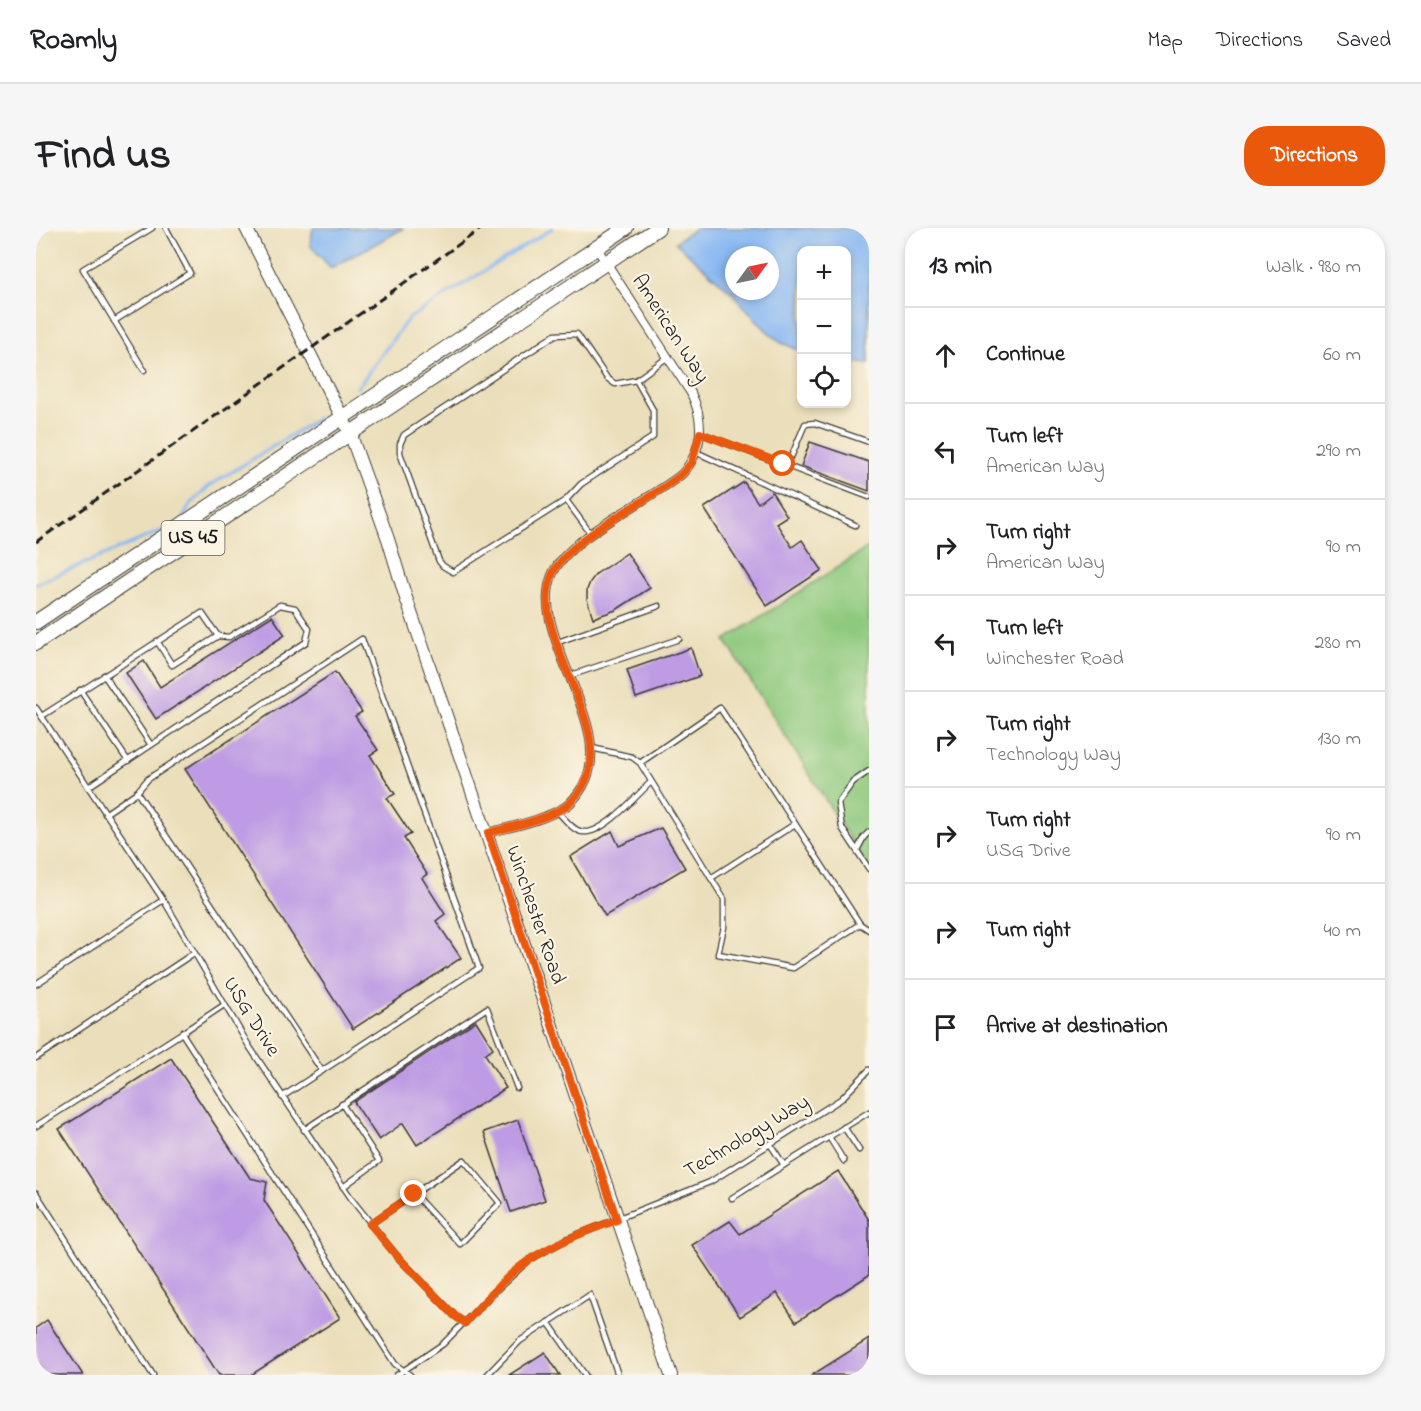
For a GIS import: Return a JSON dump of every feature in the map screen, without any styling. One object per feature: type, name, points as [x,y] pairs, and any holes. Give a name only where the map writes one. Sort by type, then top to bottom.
[{"type":"main road","name":"Winchester Road","points":[[246,228],[350,433],[671,1375]]},
{"type":"main road","name":"US 45","points":[[36,622],[341,416],[626,228]]},
{"type":"main road","name":"US 45","points":[[36,643],[658,228]]},
{"type":"street","name":"American Way","points":[[488,833],[557,811],[571,802],[587,780],[590,770],[592,748],[590,735],[551,621],[547,599],[553,574],[568,552],[676,479],[692,462],[700,433],[697,405],[596,247]]},
{"type":"lane","points":[[144,370],[82,268],[152,228]]},
{"type":"lane","points":[[114,321],[190,273],[166,228]]},
{"type":"lane","points":[[636,380],[653,410],[653,437],[581,484],[566,500],[453,572],[443,566],[439,561],[400,453],[400,444],[404,435],[555,335],[577,334],[607,378],[615,384],[636,380],[668,357]]},
{"type":"lane","points":[[783,464],[792,455],[805,424],[815,423],[869,442]]},
{"type":"lane","points":[[700,433],[869,497]]},
{"type":"lane","points":[[696,452],[855,525]]},
{"type":"lane","points":[[566,500],[591,535]]},
{"type":"lane","points":[[88,788],[306,642],[309,629],[295,608],[280,605],[229,637],[218,636],[172,665],[158,641]]},
{"type":"lane","points":[[558,642],[659,606]]},
{"type":"lane","points":[[42,716],[202,614],[218,636]]},
{"type":"lane","points":[[105,814],[137,792],[148,779],[362,639],[479,968],[282,1097]]},
{"type":"lane","points":[[569,676],[679,639]]},
{"type":"lane","points":[[104,675],[151,745]]},
{"type":"lane","points":[[80,690],[128,761]]},
{"type":"lane","name":"USG Drive","points":[[36,708],[163,900],[224,1005],[282,1097],[343,1187],[396,1255],[455,1316],[465,1323]]},
{"type":"lane","points":[[640,763],[720,708],[860,924],[869,930]]},
{"type":"lane","points":[[592,748],[632,757],[640,763],[724,899],[724,927],[718,954],[793,968],[860,924]]},
{"type":"lane","points":[[869,771],[852,782],[838,803],[842,828],[869,869]]},
{"type":"lane","points":[[557,811],[576,829],[585,832],[605,826],[651,782]]},
{"type":"lane","points":[[137,792],[322,1071]]},
{"type":"lane","points":[[711,878],[795,824]]},
{"type":"lane","points":[[857,850],[869,832]]},
{"type":"lane","points":[[36,984],[163,900]]},
{"type":"lane","points":[[36,1058],[194,953]]},
{"type":"lane","points":[[36,1126],[224,1005]]},
{"type":"lane","points":[[304,1130],[487,1008],[517,1088]]},
{"type":"lane","points":[[182,1033],[394,1364],[410,1375]]},
{"type":"lane","name":"Technology Way","points":[[397,1375],[404,1373],[443,1344],[529,1260],[569,1238],[710,1182],[841,1099],[868,1072]]},
{"type":"lane","points":[[342,1104],[379,1161],[343,1187]]},
{"type":"lane","points":[[732,1198],[869,1112]]},
{"type":"lane","points":[[844,1127],[860,1150]]},
{"type":"lane","points":[[829,1137],[844,1161]]},
{"type":"lane","points":[[770,1144],[784,1165]]},
{"type":"lane","points":[[370,1224],[414,1194],[464,1160],[500,1203],[460,1244],[414,1194]]},
{"type":"lane","points":[[36,1193],[153,1375]]},
{"type":"lane","points":[[487,1375],[520,1341],[590,1294],[618,1375]]},
{"type":"lane","points":[[548,1322],[585,1375]]},
{"type":"green space","points":[[869,547],[869,869],[725,640]]},
{"type":"water","points":[[313,228],[404,228],[331,268],[310,245]]},
{"type":"water","points":[[696,228],[869,228],[869,364],[851,362],[851,246],[797,246],[797,349],[780,342],[738,300],[779,300],[779,246],[725,246],[725,286],[675,242]]},
{"type":"building","points":[[810,442],[869,462],[869,491],[801,466]]},
{"type":"building","points":[[744,482],[758,503],[772,492],[787,516],[776,523],[792,547],[802,540],[822,570],[767,606],[704,508]]},
{"type":"building","points":[[627,553],[650,588],[616,610],[593,618],[587,599],[590,582],[596,574]]},
{"type":"building","points":[[272,616],[285,635],[156,719],[126,673],[144,661],[160,687]]},
{"type":"building","points":[[691,648],[700,676],[636,698],[627,670]]},
{"type":"building","points":[[335,672],[362,712],[355,716],[378,750],[370,755],[395,794],[387,798],[411,834],[404,838],[427,874],[422,878],[445,914],[436,921],[461,958],[353,1029],[185,769]]},
{"type":"building","points":[[661,828],[685,868],[605,916],[570,857],[612,831],[619,846]]},
{"type":"building","points":[[476,1021],[493,1048],[485,1054],[506,1088],[417,1145],[403,1123],[379,1140],[354,1102]]},
{"type":"building","points":[[171,1058],[250,1178],[267,1182],[264,1200],[340,1318],[251,1375],[219,1375],[59,1129]]},
{"type":"building","points":[[518,1120],[545,1200],[511,1212],[484,1132]]},
{"type":"building","points":[[838,1171],[869,1220],[869,1275],[796,1322],[777,1293],[740,1317],[692,1245],[730,1221],[740,1234]]},
{"type":"building","points":[[47,1320],[83,1375],[36,1375],[36,1328]]},
{"type":"building","points":[[869,1339],[869,1375],[812,1375]]},
{"type":"building","points":[[545,1352],[560,1375],[509,1375]]},
{"type":"waterway","points":[[357,388],[408,319],[553,228]]},
{"type":"waterway","points":[[184,516],[190,505],[209,486],[319,418]]},
{"type":"waterway","points":[[36,584],[161,531]]},
{"type":"railway","points":[[36,542],[482,228]]},
{"type":"route","points":[[414,1194],[370,1224],[396,1255],[455,1316],[465,1323],[518,1268],[529,1260],[569,1238],[617,1220],[488,833],[533,820],[565,807],[579,792],[590,770],[592,748],[590,735],[551,621],[547,599],[548,588],[558,564],[568,552],[585,539],[682,474],[692,462],[700,433],[783,464]]}]
